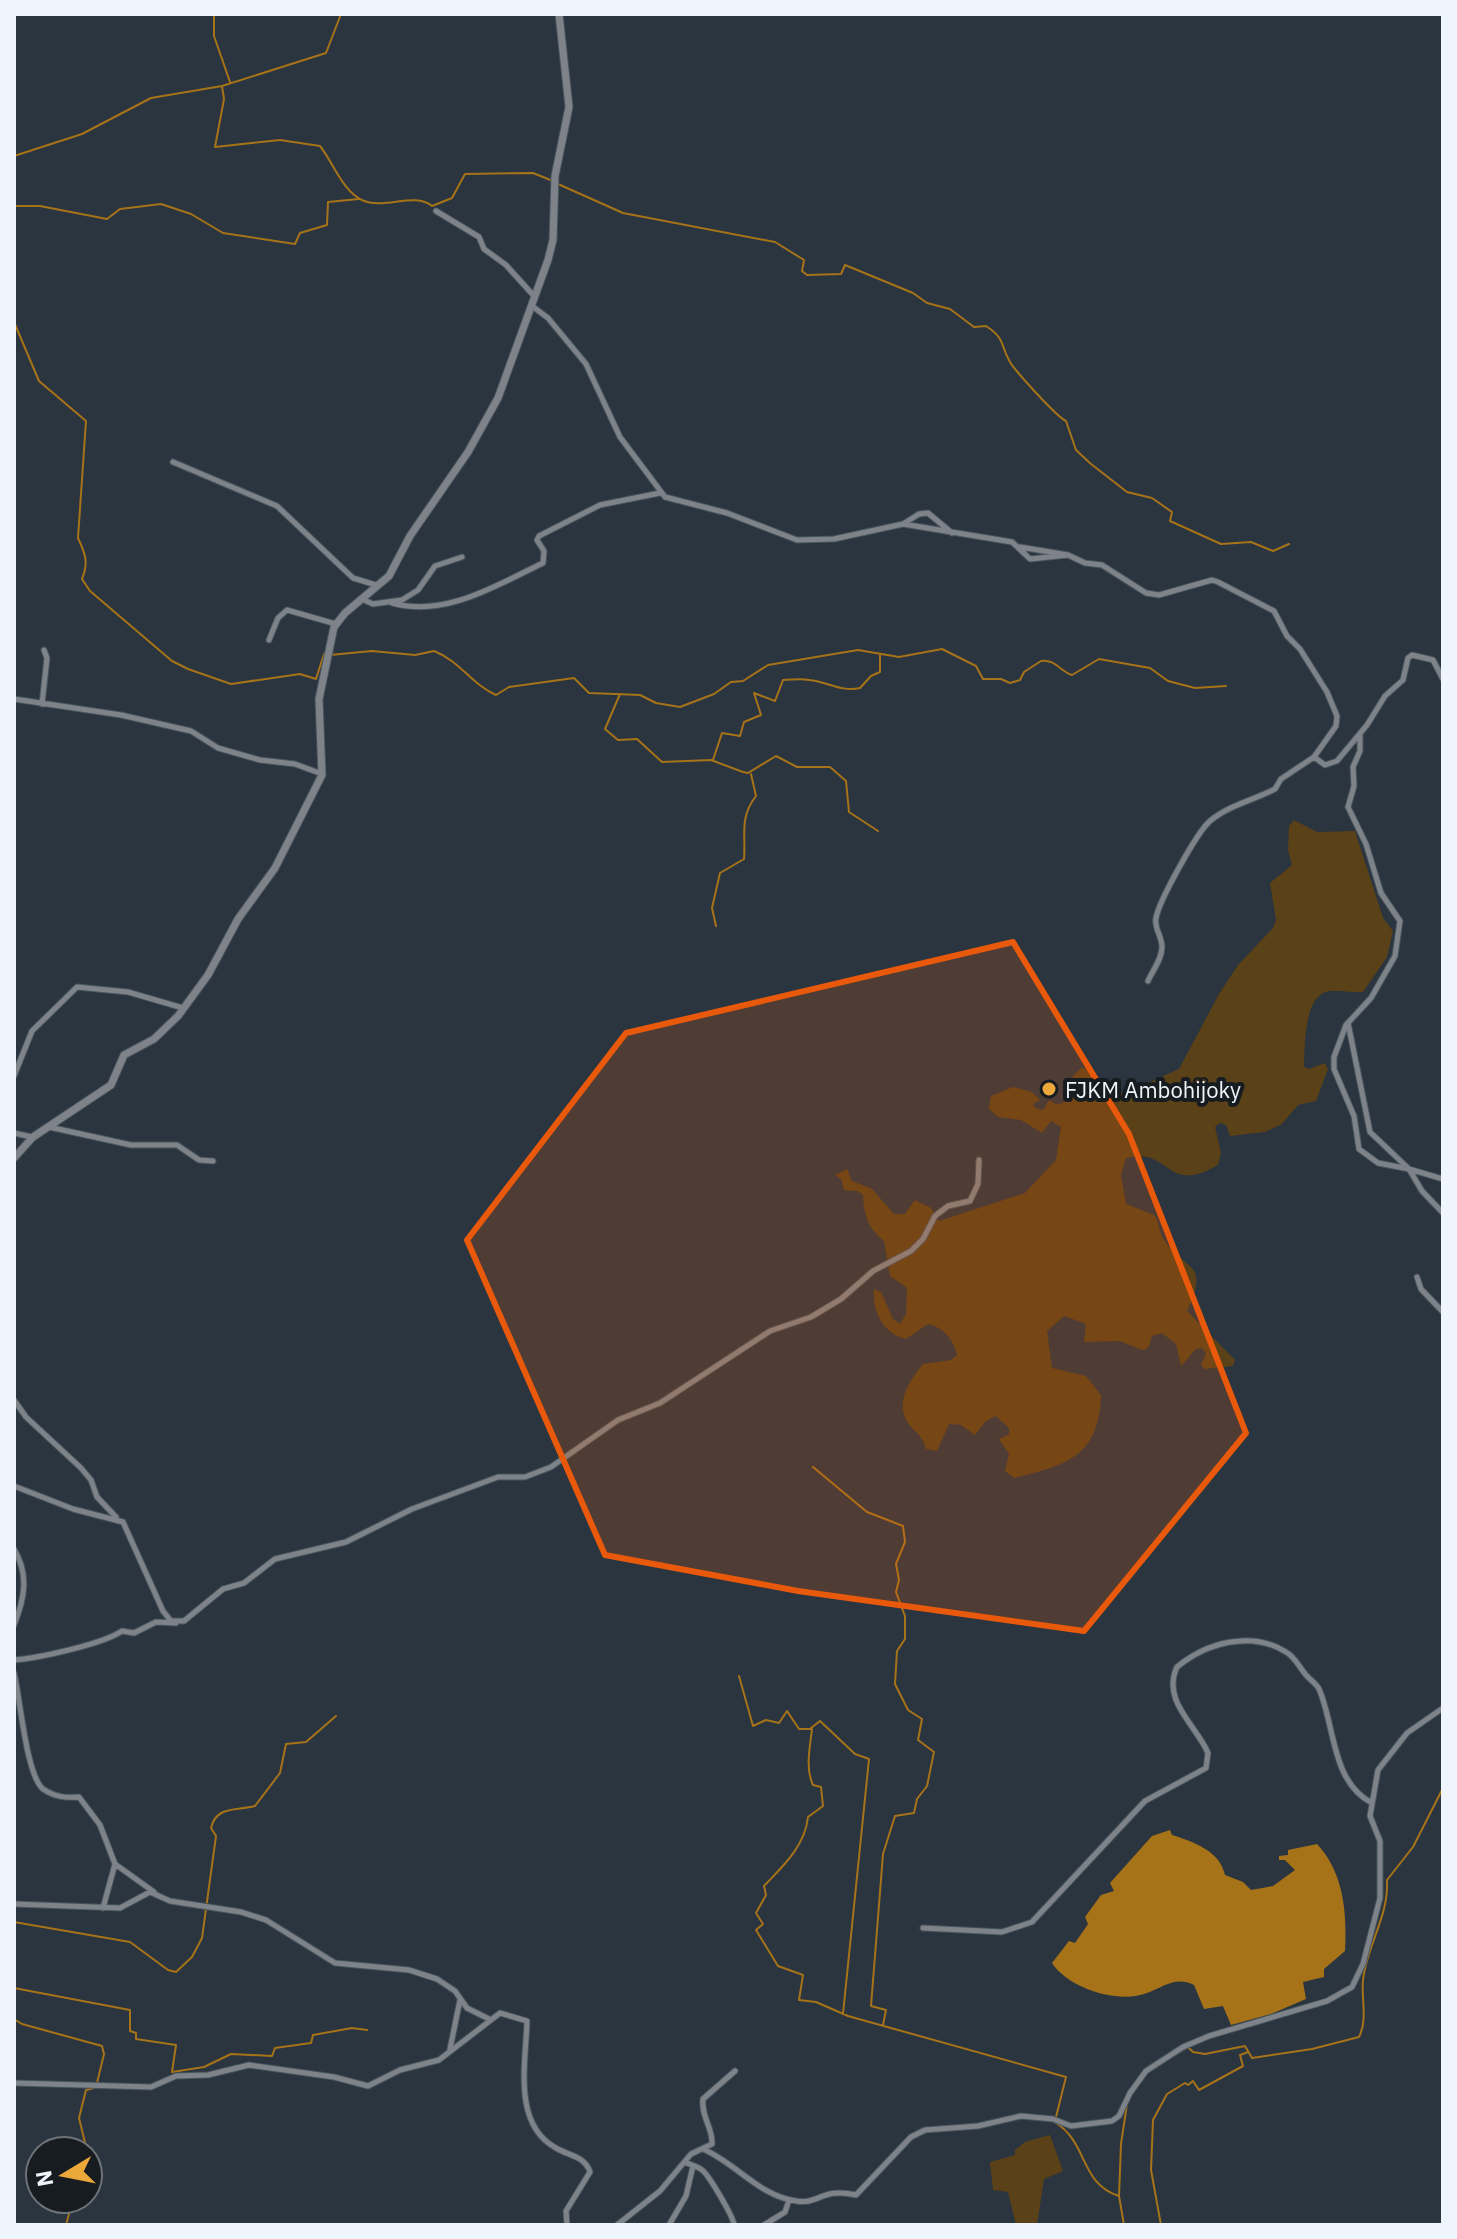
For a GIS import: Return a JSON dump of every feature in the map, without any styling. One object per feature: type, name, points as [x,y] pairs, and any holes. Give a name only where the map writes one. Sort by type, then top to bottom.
[{"type":"street","points":[[14,1158],[33,1137],[111,1085],[124,1055],[154,1039],[184,1008],[208,975],[238,919],[275,868],[322,774],[319,699],[336,624],[389,576],[410,536],[461,463],[492,409],[553,240],[555,176],[569,107],[559,14]]},
{"type":"street","points":[[436,211],[479,237],[484,249],[506,265],[534,296]]},
{"type":"street","points":[[531,305],[548,318],[586,364],[620,437],[660,493]]},
{"type":"street","points":[[173,462],[277,506],[353,578],[376,585]]},
{"type":"street","points":[[362,599],[373,604],[403,606],[453,604],[543,563],[544,551],[537,540],[539,536],[600,505],[660,493],[797,540],[816,542],[903,524],[919,514],[928,513],[953,533]]},
{"type":"street","points":[[903,524],[992,537],[1020,547],[1068,555],[1110,568],[1146,593],[1170,594],[1212,580],[1270,607],[1327,692],[1337,716],[1336,726],[1314,757],[1281,779],[1275,789],[1245,799],[1210,821],[1199,833],[1161,902],[1155,927],[1162,945],[1148,981]]},
{"type":"street","points":[[1020,547],[1030,559],[1068,555]]},
{"type":"street","points":[[392,603],[418,590],[435,566],[462,557]]},
{"type":"street","points":[[269,640],[278,618],[287,610],[336,624]]},
{"type":"street","points":[[42,704],[47,658],[44,650]]},
{"type":"street","points":[[1314,757],[1332,764],[1359,734],[1385,696],[1403,680],[1406,663],[1412,655],[1433,660],[1443,679]]},
{"type":"street","points":[[14,699],[191,731],[218,748],[260,760],[295,764],[322,774]]},
{"type":"street","points":[[1359,734],[1360,751],[1353,767],[1354,786],[1348,807],[1366,844],[1381,893],[1400,921],[1395,956],[1371,998],[1348,1023],[1337,1045],[1334,1069],[1354,1116],[1359,1149],[1378,1163],[1443,1179]]},
{"type":"street","points":[[14,1076],[32,1031],[77,987],[128,992],[184,1008]]},
{"type":"street","points":[[1348,1023],[1356,1079],[1370,1132],[1409,1169],[1422,1191],[1443,1213]]},
{"type":"street","points":[[48,1126],[131,1145],[164,1142],[177,1145],[199,1160],[213,1161]]},
{"type":"street","points":[[14,1133],[33,1137]]},
{"type":"street","points":[[14,1660],[40,1657],[85,1643],[108,1642],[122,1631],[134,1633],[148,1624],[184,1621],[223,1589],[244,1583],[275,1559],[346,1542],[412,1509],[498,1477],[525,1477],[551,1467],[618,1420],[660,1403],[770,1331],[811,1317],[841,1299],[873,1271],[911,1251],[923,1239],[935,1216],[957,1202],[970,1201],[978,1184],[979,1160]]},
{"type":"street","points":[[1417,1277],[1421,1289],[1443,1312]]},
{"type":"street","points":[[14,1400],[26,1417],[91,1480],[97,1497],[132,1537],[163,1611],[177,1622]]},
{"type":"street","points":[[14,1486],[73,1509],[117,1517]]},
{"type":"street","points":[[14,1549],[24,1571],[23,1603],[14,1625]]},
{"type":"street","points":[[14,1571],[24,1571]]},
{"type":"street","points":[[923,1928],[1002,1932],[1024,1926],[1047,1909],[1145,1801],[1206,1768],[1208,1753],[1187,1725],[1179,1708],[1174,1678],[1177,1667],[1213,1646],[1257,1642],[1292,1657],[1319,1689],[1335,1750],[1346,1774],[1356,1791],[1372,1803]]},
{"type":"street","points":[[14,1673],[37,1778],[42,1788],[59,1797],[79,1797],[100,1825],[115,1864],[170,1901],[266,1920],[320,1957],[335,1963],[409,1970],[437,1979],[467,2008],[489,2019]]},
{"type":"street","points":[[703,2149],[728,2162],[764,2190],[789,2200],[807,2202],[835,2190],[856,2195],[866,2189],[911,2137],[925,2130],[978,2126],[1012,2117],[1055,2120],[1071,2126],[1112,2121],[1119,2116],[1130,2093],[1146,2071],[1183,2047],[1209,2036],[1327,2001],[1352,1987],[1358,1979],[1380,1898],[1382,1856],[1370,1816],[1378,1770],[1384,1758],[1407,1733],[1443,1708]]},
{"type":"street","points":[[103,1908],[115,1864]]},
{"type":"street","points":[[14,1904],[120,1908],[143,1893],[155,1893]]},
{"type":"street","points":[[450,2049],[460,1998]]},
{"type":"street","points":[[14,2083],[151,2087],[176,2076],[208,2075],[249,2065],[334,2077],[368,2086],[400,2070],[439,2060],[500,2013],[517,2015],[527,2021],[525,2095],[529,2120],[542,2138],[588,2165],[586,2183],[566,2211],[567,2225]]},
{"type":"street","points":[[617,2225],[641,2210],[691,2154],[713,2140],[703,2117],[703,2099],[735,2071]]},
{"type":"street","points":[[685,2162],[703,2170],[717,2197],[733,2214],[734,2225]]},
{"type":"street","points":[[669,2225],[686,2196],[693,2166]]},
{"type":"street","points":[[764,2225],[785,2212],[789,2200]]},
{"type":"highlighted area","points":[[1013,942],[1129,1134],[1246,1433],[1084,1631],[798,1591],[605,1555],[467,1240],[626,1033]]},
{"type":"shaded area","points":[[1294,820],[1317,832],[1355,831],[1383,918],[1393,931],[1387,957],[1363,992],[1330,991],[1321,994],[1310,1011],[1304,1067],[1309,1069],[1325,1063],[1328,1069],[1316,1101],[1298,1105],[1282,1124],[1265,1132],[1230,1136],[1226,1125],[1220,1123],[1215,1127],[1221,1153],[1218,1165],[1200,1173],[1177,1174],[1141,1156],[1126,1158],[1121,1175],[1126,1204],[1154,1215],[1163,1238],[1192,1268],[1196,1283],[1187,1311],[1235,1360],[1233,1366],[1204,1369],[1201,1364],[1206,1354],[1202,1348],[1196,1349],[1181,1366],[1176,1344],[1162,1333],[1152,1336],[1148,1348],[1142,1350],[1120,1341],[1084,1342],[1086,1324],[1064,1316],[1047,1331],[1052,1368],[1086,1376],[1101,1395],[1099,1416],[1087,1445],[1065,1462],[1014,1478],[1005,1471],[1009,1454],[999,1439],[1009,1434],[1009,1428],[996,1416],[986,1421],[975,1435],[961,1425],[949,1424],[937,1451],[926,1449],[921,1437],[906,1420],[904,1395],[923,1364],[951,1360],[957,1355],[956,1349],[947,1335],[928,1324],[906,1339],[885,1327],[877,1313],[874,1289],[881,1292],[893,1319],[900,1324],[906,1314],[907,1288],[890,1276],[884,1241],[868,1221],[863,1195],[844,1190],[841,1179],[835,1175],[847,1169],[852,1181],[872,1189],[894,1214],[905,1214],[915,1200],[931,1208],[939,1221],[1025,1193],[1056,1160],[1061,1127],[1051,1121],[1042,1133],[1021,1120],[998,1117],[989,1109],[991,1096],[1013,1087],[1032,1092],[1040,1100],[1033,1104],[1035,1108],[1043,1110],[1049,1100],[1056,1104],[1063,1103],[1073,1076],[1081,1068],[1095,1071],[1099,1089],[1106,1094],[1130,1091],[1179,1069],[1238,965],[1273,928],[1276,920],[1270,883],[1292,865],[1288,850],[1289,826]]},
{"type":"shaded area","points":[[1170,1830],[1172,1835],[1197,1844],[1212,1854],[1225,1875],[1243,1882],[1251,1890],[1273,1886],[1295,1870],[1285,1860],[1279,1860],[1279,1856],[1288,1855],[1288,1850],[1317,1844],[1326,1855],[1342,1894],[1345,1951],[1324,1969],[1324,1977],[1303,1982],[1306,1999],[1271,2014],[1231,2025],[1223,2006],[1204,2009],[1194,1985],[1170,1983],[1136,1996],[1109,1995],[1082,1987],[1052,1963],[1069,1941],[1075,1943],[1088,1924],[1085,1917],[1101,1895],[1114,1891],[1110,1883],[1152,1836]]},
{"type":"shaded area","points":[[1050,2135],[1063,2171],[1044,2179],[1037,2225],[1016,2225],[1008,2192],[993,2190],[990,2162],[1015,2155],[1015,2150],[1025,2142]]},
{"type":"waterway","points":[[214,14],[214,36],[230,82]]},
{"type":"waterway","points":[[14,156],[82,134],[151,98],[222,86],[326,53],[341,14]]},
{"type":"waterway","points":[[222,86],[224,99],[215,147],[280,140],[320,146],[344,184],[364,201],[417,200],[432,206],[452,198],[465,174],[533,173],[553,181]]},
{"type":"waterway","points":[[558,184],[623,213],[775,242],[804,260],[802,271],[807,275],[841,274],[845,265],[913,293],[927,303],[950,309],[974,327],[986,326],[1000,339],[1010,362],[1020,375],[1066,421],[1076,450],[1127,492],[1152,498],[1172,512],[1170,521],[1221,544],[1251,542],[1273,551],[1289,544]]},
{"type":"waterway","points":[[14,206],[40,206],[107,219],[120,209],[161,204],[191,214],[223,233],[295,244],[300,233],[327,225],[328,202],[359,199]]},
{"type":"waterway","points":[[14,322],[39,381],[86,421],[78,538],[85,558],[82,579],[90,591],[172,661],[231,684],[300,674],[316,679],[324,654]]},
{"type":"waterway","points":[[330,655],[372,651],[415,655],[434,651],[496,695],[509,687],[574,678],[589,693],[640,695],[656,703],[680,707],[714,694],[731,682],[743,681],[768,665],[858,650],[899,657],[942,649],[976,666],[983,679],[1001,679],[1010,683],[1020,680],[1024,672],[1041,661],[1050,662],[1072,675],[1099,659],[1150,668],[1168,681],[1195,688],[1226,686]]},
{"type":"waterway","points":[[713,760],[722,733],[740,736],[744,722],[761,715],[754,693],[775,701],[783,680],[796,679],[846,689],[860,688],[871,676],[880,672],[880,655]]},
{"type":"waterway","points":[[620,694],[605,729],[618,740],[637,739],[662,762],[711,760],[748,773],[776,756],[797,767],[830,767],[846,781],[849,812],[878,831]]},
{"type":"waterway","points":[[716,926],[712,908],[720,873],[744,859],[745,819],[756,796],[751,774]]},
{"type":"waterway","points":[[813,1467],[867,1512],[903,1526],[905,1542],[896,1564],[899,1580],[896,1592],[905,1616],[905,1639],[897,1651],[895,1684],[908,1710],[922,1719],[918,1740],[934,1752],[927,1786],[917,1799],[914,1813],[895,1816],[883,1854],[871,2006],[886,2010],[883,2025]]},
{"type":"waterway","points":[[739,1676],[753,1726],[766,1720],[779,1723],[787,1711],[799,1729],[812,1729],[809,1772],[813,1785],[821,1787],[823,1806],[808,1817],[798,1846],[764,1886],[766,1895],[756,1913],[763,1924],[756,1930],[778,1966],[803,1975],[799,2000],[816,2002],[848,2016],[1066,2077],[1056,2117]]},
{"type":"waterway","points":[[14,1922],[130,1942],[168,1970],[176,1972],[192,1957],[202,1938],[216,1836],[211,1828],[217,1816],[255,1806],[280,1773],[286,1744],[306,1742],[336,1716]]},
{"type":"waterway","points":[[811,1728],[820,1721],[855,1754],[869,1759],[843,2014]]},
{"type":"waterway","points":[[1175,2055],[1188,2047],[1193,2052],[1205,2054],[1245,2046],[1252,2058],[1312,2049],[1359,2037],[1363,2023],[1365,1967],[1385,1906],[1387,1880],[1413,1847],[1443,1788]]},
{"type":"waterway","points":[[14,1988],[130,2010],[130,2031],[136,2033],[136,2039],[176,2045],[172,2072],[204,2067],[231,2054],[272,2056],[275,2048],[311,2043],[313,2035],[352,2028],[367,2030]]},
{"type":"waterway","points":[[14,2019],[22,2024],[102,2046],[104,2054],[97,2083]]},
{"type":"waterway","points":[[1161,2225],[1151,2170],[1153,2120],[1167,2094],[1193,2081],[1199,2090],[1243,2066],[1240,2055],[1248,2052]]},
{"type":"waterway","points":[[83,2135],[79,2118],[86,2090],[94,2088]]},
{"type":"waterway","points":[[1119,2196],[1121,2144],[1127,2104]]},
{"type":"waterway","points":[[1056,2123],[1074,2141],[1097,2182],[1119,2196],[1124,2225]]},
{"type":"waterway","points":[[66,2225],[69,2215]]},
{"type":"place","name":"FJKM Ambohijoky","points":[[1049,1089]]}]
